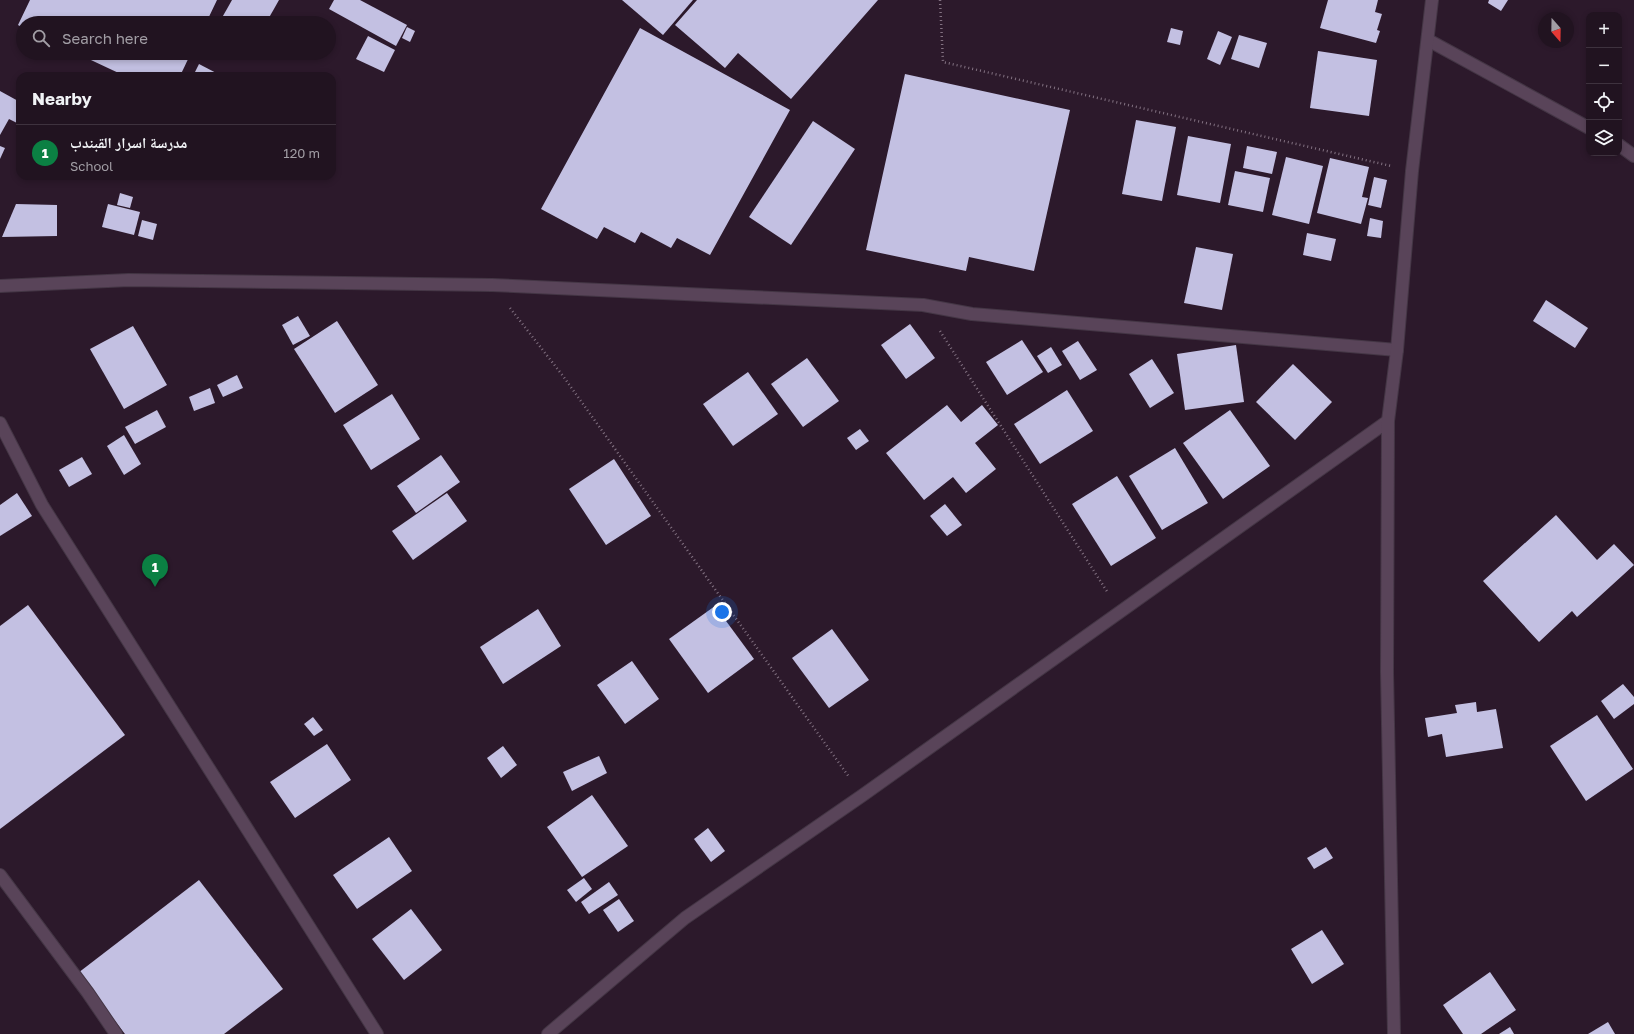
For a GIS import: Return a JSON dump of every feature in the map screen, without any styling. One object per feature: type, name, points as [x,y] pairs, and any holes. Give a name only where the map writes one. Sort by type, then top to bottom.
[{"type":"street","points":[[1394,1034],[1387,672],[1388,421],[1397,350],[1412,171],[1432,0]]},
{"type":"street","points":[[1428,40],[1586,126]]},
{"type":"street","points":[[1622,147],[1634,156]]},
{"type":"street","points":[[0,286],[129,280],[492,285],[923,305],[972,314],[1397,350]]},
{"type":"street","points":[[548,1034],[685,918],[862,795],[1388,421]]},
{"type":"street","points":[[0,423],[42,505],[377,1034]]},
{"type":"street","points":[[0,875],[116,1034]]},
{"type":"path","points":[[940,0],[943,62],[1412,171]]},
{"type":"path","points":[[492,285],[567,382],[862,795]]},
{"type":"path","points":[[923,305],[1120,612]]},
{"type":"building","points":[[30,0],[217,0],[209,16],[22,16]]},
{"type":"building","points":[[232,0],[279,0],[270,16],[223,16]]},
{"type":"building","points":[[334,0],[360,0],[407,25],[396,46],[329,9]]},
{"type":"building","points":[[622,0],[693,0],[663,35]]},
{"type":"building","points":[[697,0],[878,0],[791,99],[738,53],[725,68],[675,25]]},
{"type":"building","points":[[1328,0],[1378,0],[1375,12],[1382,14],[1377,30],[1380,31],[1376,43],[1320,28]]},
{"type":"building","points":[[1489,0],[1508,0],[1501,11],[1488,3]]},
{"type":"building","points":[[407,27],[415,31],[410,42],[402,38]]},
{"type":"building","points":[[640,28],[790,110],[710,255],[677,238],[671,248],[641,232],[635,243],[604,227],[597,239],[541,209]]},
{"type":"building","points":[[1171,28],[1183,31],[1180,45],[1167,42]]},
{"type":"building","points":[[1218,31],[1232,37],[1220,65],[1207,59]]},
{"type":"building","points":[[1239,35],[1267,43],[1259,68],[1231,59]]},
{"type":"building","points":[[368,36],[395,50],[384,72],[356,59]]},
{"type":"building","points":[[1318,51],[1377,60],[1369,116],[1310,108]]},
{"type":"building","points":[[91,60],[188,60],[182,72],[116,72]]},
{"type":"building","points":[[199,64],[214,72],[195,72]]},
{"type":"building","points":[[905,74],[1070,110],[1034,271],[969,257],[966,271],[866,250]]},
{"type":"building","points":[[0,91],[16,100],[16,122],[9,119],[0,135]]},
{"type":"building","points":[[1136,120],[1176,127],[1162,201],[1122,194]]},
{"type":"building","points":[[813,121],[855,149],[791,245],[749,217]]},
{"type":"building","points":[[1188,136],[1231,144],[1220,203],[1177,195]]},
{"type":"building","points":[[0,146],[5,148],[0,159]]},
{"type":"building","points":[[1247,146],[1277,152],[1272,174],[1243,168]]},
{"type":"building","points":[[1286,157],[1323,166],[1309,224],[1272,215]]},
{"type":"building","points":[[1330,158],[1369,167],[1362,197],[1368,198],[1361,224],[1317,213]]},
{"type":"building","points":[[1235,171],[1270,178],[1263,212],[1228,205]]},
{"type":"building","points":[[1374,177],[1387,180],[1381,208],[1368,205]]},
{"type":"building","points":[[120,193],[133,197],[130,208],[117,205]]},
{"type":"building","points":[[16,204],[57,205],[57,236],[2,237]]},
{"type":"building","points":[[108,204],[140,212],[134,235],[102,227]]},
{"type":"building","points":[[1370,218],[1383,221],[1381,238],[1367,236]]},
{"type":"building","points":[[142,220],[157,224],[153,240],[138,236]]},
{"type":"building","points":[[1307,233],[1336,239],[1331,261],[1303,255]]},
{"type":"building","points":[[1196,247],[1233,254],[1222,310],[1184,303]]},
{"type":"building","points":[[1546,300],[1588,328],[1575,348],[1533,321]]},
{"type":"building","points":[[298,316],[310,336],[293,345],[282,325]]},
{"type":"building","points":[[337,321],[378,385],[335,413],[294,349]]},
{"type":"building","points":[[910,324],[935,358],[906,379],[881,345]]},
{"type":"building","points":[[133,326],[167,385],[124,409],[90,349]]},
{"type":"building","points":[[1022,340],[1043,372],[1007,395],[986,362]]},
{"type":"building","points":[[1078,341],[1097,370],[1080,380],[1062,351]]},
{"type":"building","points":[[1236,345],[1244,402],[1185,410],[1177,354]]},
{"type":"building","points":[[1051,347],[1062,365],[1048,373],[1037,356]]},
{"type":"building","points":[[807,358],[839,401],[803,427],[771,384]]},
{"type":"building","points":[[1152,359],[1174,393],[1150,408],[1129,374]]},
{"type":"building","points":[[1293,364],[1332,402],[1295,440],[1256,402]]},
{"type":"building","points":[[748,372],[778,414],[733,446],[703,404]]},
{"type":"building","points":[[237,375],[243,388],[223,397],[217,385]]},
{"type":"building","points":[[210,388],[215,403],[194,411],[189,397]]},
{"type":"building","points":[[1067,390],[1093,431],[1040,464],[1014,424]]},
{"type":"building","points":[[392,394],[420,439],[371,470],[343,425]]},
{"type":"building","points":[[947,405],[961,422],[982,405],[998,425],[975,443],[996,469],[966,493],[953,477],[924,500],[886,453]]},
{"type":"building","points":[[157,410],[166,427],[135,444],[125,427]]},
{"type":"building","points":[[1230,410],[1270,466],[1223,499],[1183,443]]},
{"type":"building","points":[[860,429],[869,441],[856,450],[847,438]]},
{"type":"building","points":[[124,435],[141,464],[124,475],[107,446]]},
{"type":"building","points":[[1175,448],[1208,503],[1162,530],[1129,476]]},
{"type":"building","points":[[441,455],[460,482],[416,513],[397,486]]},
{"type":"building","points":[[82,457],[92,474],[69,487],[59,470]]},
{"type":"building","points":[[614,459],[651,516],[606,545],[569,489]]},
{"type":"building","points":[[1117,476],[1156,538],[1111,566],[1072,504]]},
{"type":"building","points":[[17,493],[32,516],[0,536],[0,505]]},
{"type":"building","points":[[447,493],[467,521],[413,560],[392,531]]},
{"type":"building","points":[[945,504],[962,525],[947,536],[930,516]]},
{"type":"building","points":[[1556,515],[1597,560],[1614,544],[1634,565],[1577,617],[1572,611],[1539,642],[1483,581]]},
{"type":"building","points":[[28,605],[125,735],[0,829],[0,626]]},
{"type":"building","points":[[715,606],[754,659],[708,693],[669,639]]},
{"type":"building","points":[[538,609],[561,646],[503,684],[480,647]]},
{"type":"building","points":[[832,629],[869,680],[829,708],[792,658]]},
{"type":"building","points":[[632,661],[659,699],[625,724],[597,685]]},
{"type":"building","points":[[1623,684],[1634,697],[1634,704],[1614,719],[1601,701]]},
{"type":"building","points":[[1476,702],[1477,712],[1496,709],[1503,748],[1446,757],[1442,734],[1428,737],[1425,718],[1457,713],[1455,705]]},
{"type":"building","points":[[1597,715],[1633,769],[1586,801],[1550,746]]},
{"type":"building","points":[[313,717],[323,730],[314,736],[304,724]]},
{"type":"building","points":[[327,744],[351,780],[295,818],[270,782]]},
{"type":"building","points":[[503,746],[517,765],[501,778],[487,758]]},
{"type":"building","points":[[599,756],[607,773],[572,791],[563,772]]},
{"type":"building","points":[[592,795],[628,846],[582,877],[547,827]]},
{"type":"building","points":[[708,828],[725,851],[711,862],[694,839]]},
{"type":"building","points":[[389,837],[412,871],[357,909],[333,875]]},
{"type":"building","points":[[1326,847],[1333,858],[1314,869],[1307,858]]},
{"type":"building","points":[[584,878],[592,889],[576,902],[567,890]]},
{"type":"building","points":[[199,880],[283,989],[224,1034],[125,1034],[78,973]]},
{"type":"building","points":[[609,882],[618,895],[589,914],[581,902]]},
{"type":"building","points":[[619,899],[634,921],[618,932],[603,910]]},
{"type":"building","points":[[411,909],[442,950],[404,980],[372,939]]},
{"type":"building","points":[[1322,930],[1344,964],[1312,984],[1291,949]]},
{"type":"building","points":[[1490,972],[1516,1010],[1481,1034],[1463,1034],[1443,1005]]},
{"type":"building","points":[[1608,1022],[1615,1034],[1588,1034]]},
{"type":"building","points":[[1510,1027],[1514,1034],[1499,1034]]},
{"type":"place","name":"مدرسة اسرار القبندب","points":[[155,587]]}]
